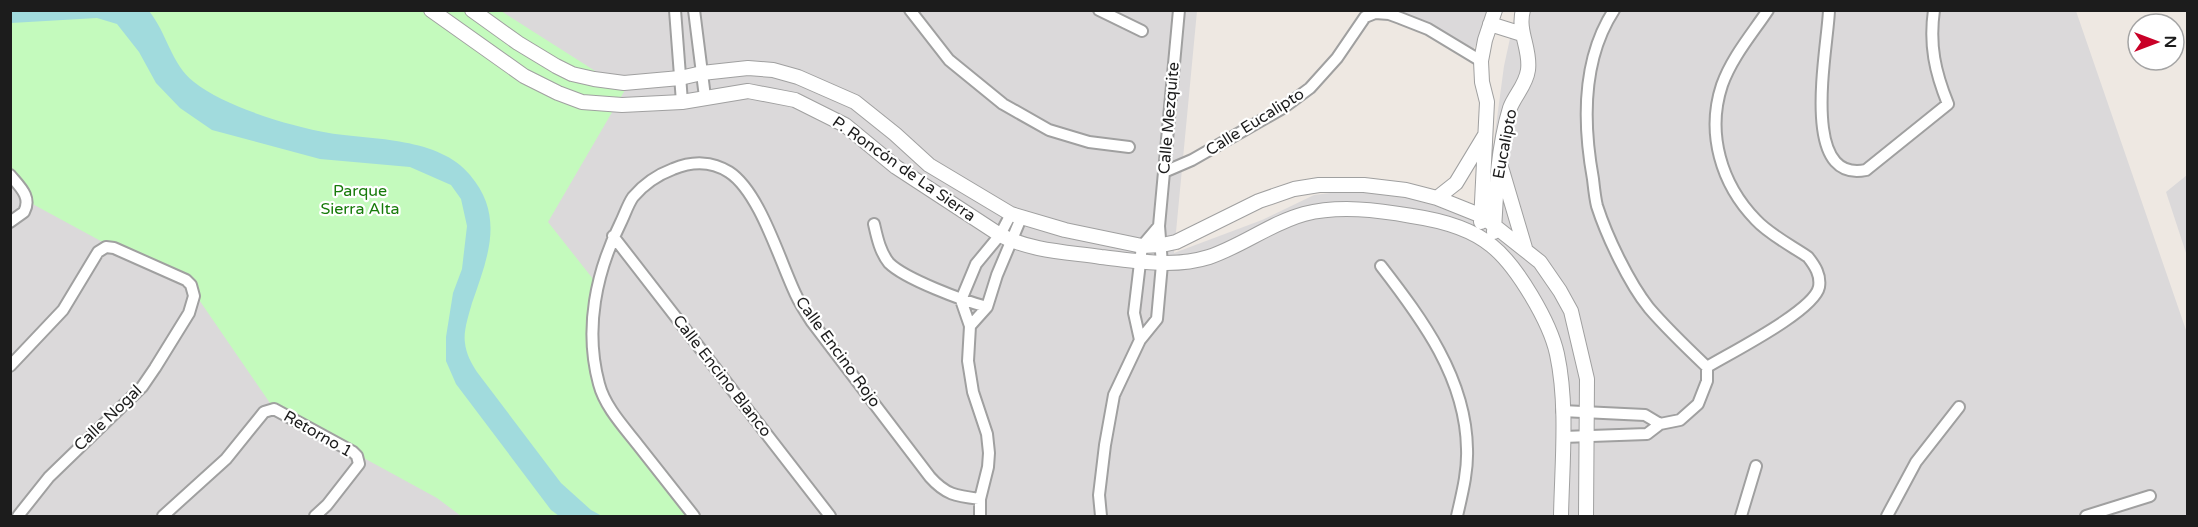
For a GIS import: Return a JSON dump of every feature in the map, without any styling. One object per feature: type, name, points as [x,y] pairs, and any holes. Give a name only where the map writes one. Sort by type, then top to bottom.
[{"type":"street","name":"P. Roncón de La Sierra","points":[[432,10],[524,76],[582,102],[622,105],[682,102],[748,91],[795,100],[846,125],[896,167],[1006,238],[1056,252],[1162,264],[1206,258],[1303,215],[1326,210],[1364,210],[1432,219],[1456,227],[1493,246],[1527,288],[1557,351],[1561,378],[1563,437],[1561,516]]},
{"type":"street","name":"P. Roncón de La Sierra","points":[[472,10],[518,43],[572,74],[624,83],[748,68],[772,70],[822,86],[855,102],[929,165],[1016,216],[1065,230],[1142,246],[1176,242],[1259,201],[1294,189],[1319,185],[1364,185],[1406,190],[1437,198],[1482,216],[1540,262],[1571,311],[1587,379],[1586,516]]},
{"type":"street","points":[[675,10],[682,102]]},
{"type":"street","points":[[694,10],[705,97]]},
{"type":"street","points":[[910,10],[949,60],[1003,104],[1049,130],[1089,142],[1129,147]]},
{"type":"street","points":[[1099,10],[1142,31]]},
{"type":"street","name":"Calle Mezquite","points":[[1101,516],[1099,495],[1114,395],[1140,340],[1157,319],[1162,264],[1159,226],[1179,10]]},
{"type":"street","name":"Eucalipto","points":[[1480,238],[1487,102],[1482,82],[1481,61],[1495,10]]},
{"type":"street","name":"Eucalipto","points":[[1493,246],[1499,160],[1511,106],[1528,71],[1528,57],[1522,34],[1523,10]]},
{"type":"street","points":[[1563,437],[1647,434],[1660,424],[1680,420],[1698,404],[1707,381],[1707,367],[1648,307],[1622,264],[1597,206],[1587,146],[1588,97],[1596,50],[1606,22],[1614,10]]},
{"type":"street","points":[[1707,367],[1802,309],[1813,299],[1819,287],[1819,275],[1808,257],[1757,222],[1736,196],[1724,172],[1715,138],[1716,111],[1722,84],[1735,58],[1768,10]]},
{"type":"street","points":[[1828,11],[1823,73],[1823,135],[1828,152],[1836,164],[1845,171],[1854,172],[1866,170],[1948,104],[1937,77],[1933,59],[1931,32],[1934,10]]},
{"type":"street","name":"Calle Eucalipto","points":[[1164,172],[1192,160],[1283,108],[1310,88],[1337,58],[1365,17],[1389,14],[1400,18],[1428,29],[1481,61]]},
{"type":"street","points":[[1490,24],[1522,34]]},
{"type":"street","points":[[1487,102],[1511,106]]},
{"type":"street","points":[[1437,198],[1456,183],[1486,133]]},
{"type":"street","points":[[1499,160],[1525,248]]},
{"type":"street","name":"Calle Encino Rojo","points":[[694,516],[612,411],[599,387],[592,355],[593,309],[597,284],[613,236],[632,198],[655,176],[696,162],[716,166],[730,172],[746,187],[759,210],[796,296],[812,322],[923,468],[942,490],[952,495],[980,499]]},
{"type":"street","points":[[10,175],[26,194],[27,206],[24,212],[10,222]]},
{"type":"street","points":[[970,326],[987,307],[1006,238],[1016,216]]},
{"type":"street","points":[[874,224],[880,249],[889,262],[900,271],[961,300],[987,307]]},
{"type":"street","points":[[1140,340],[1134,313],[1142,246],[1159,226]]},
{"type":"street","name":"Calle Encino Blanco","points":[[613,236],[830,516]]},
{"type":"street","points":[[980,516],[980,499],[989,453],[987,434],[973,392],[968,361],[970,326],[961,300],[976,264],[1006,238]]},
{"type":"street","name":"Calle Nogal","points":[[10,366],[63,310],[98,252],[110,247],[186,280],[191,285],[194,296],[189,313],[142,387],[49,477],[18,516]]},
{"type":"street","points":[[1381,266],[1431,335],[1457,388],[1467,449],[1466,474],[1457,516]]},
{"type":"street","points":[[1887,516],[1916,462],[1959,407]]},
{"type":"street","name":"Retorno 1","points":[[163,516],[225,459],[264,412],[274,409],[355,453],[359,464],[327,505]]},
{"type":"street","points":[[1562,411],[1645,415],[1660,424]]},
{"type":"street","points":[[1741,516],[1756,466]]},
{"type":"street","points":[[2086,516],[2150,496]]},
{"type":"street","points":[[315,516],[327,505]]},
{"type":"street","points":[[327,505],[327,516]]},
{"type":"shaded area","points":[[476,11],[1197,11],[1174,253],[1262,220],[1314,195],[1403,184],[1484,215],[1504,66],[1516,11],[2076,11],[2187,333],[2187,516],[11,516],[10,134]]},
{"type":"shaded area","points":[[1391,11],[1494,11],[1471,54]]},
{"type":"shaded area","points":[[2187,175],[2187,256],[2166,192]]},
{"type":"green space","name":"Parque Sierra Alta","points":[[11,11],[501,11],[625,90],[548,222],[597,284],[592,331],[599,387],[694,516],[461,516],[437,498],[274,409],[193,291],[27,201],[11,179]]},
{"type":"water","points":[[11,10],[149,11],[186,75],[223,100],[258,114],[313,130],[385,139],[423,147],[441,153],[457,163],[481,190],[490,221],[488,253],[466,328],[465,343],[469,358],[477,372],[561,483],[591,510],[602,516],[559,516],[551,510],[456,384],[446,361],[446,337],[453,293],[462,269],[467,226],[461,199],[451,185],[410,167],[320,159],[212,130],[180,108],[156,83],[139,52],[117,24],[97,18],[11,23]]}]
